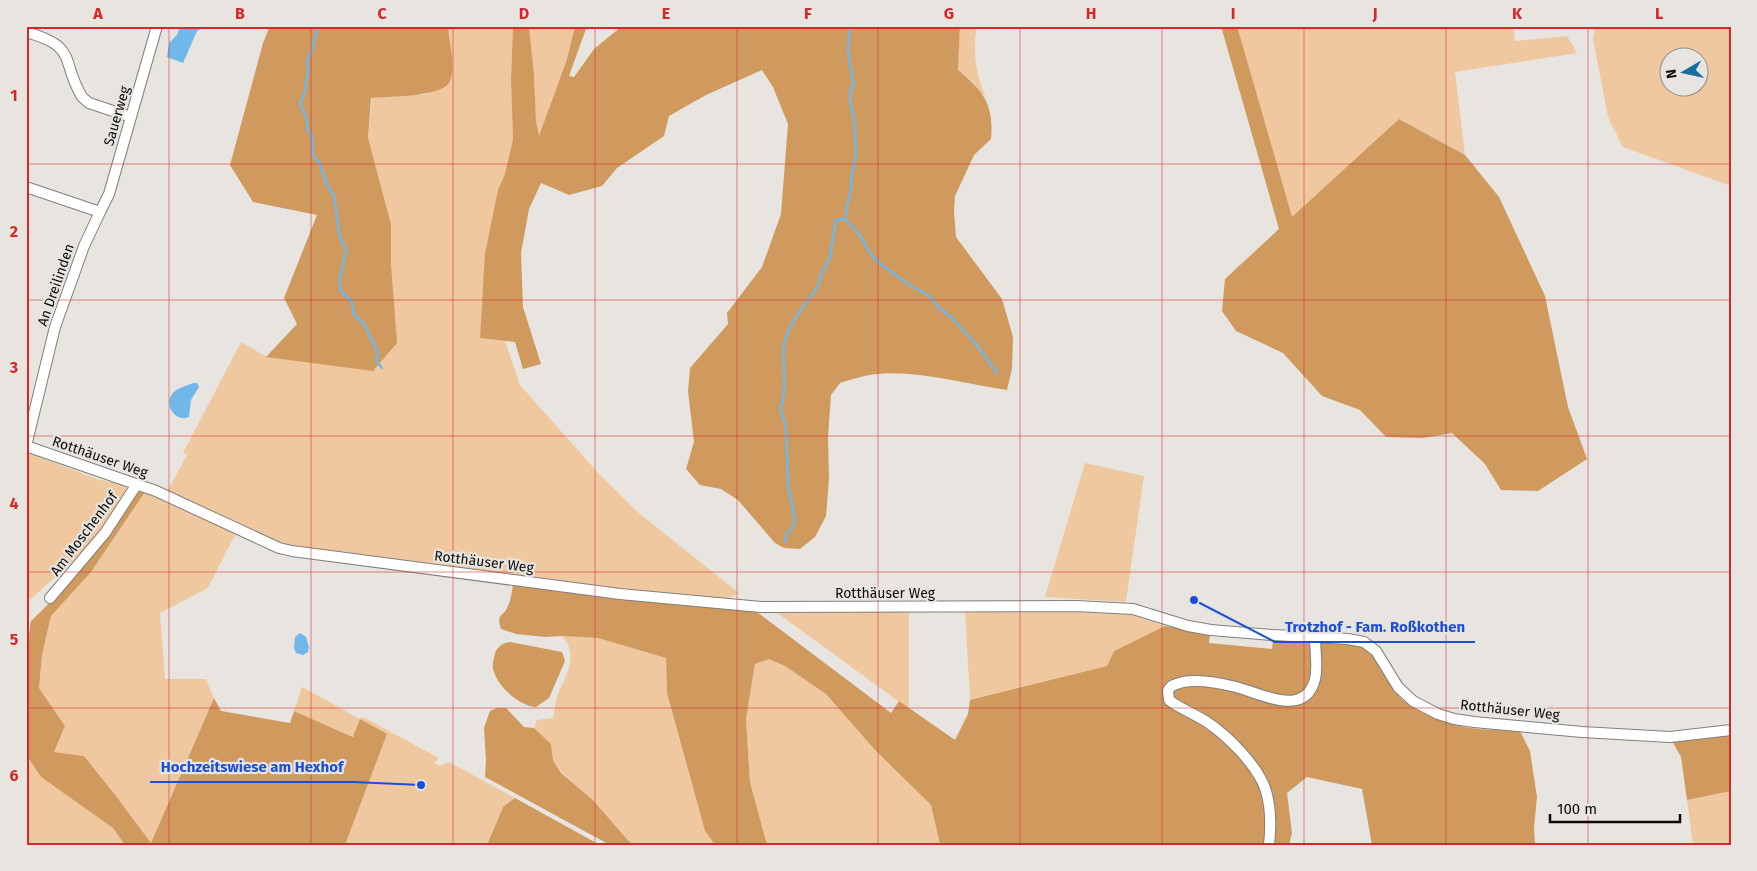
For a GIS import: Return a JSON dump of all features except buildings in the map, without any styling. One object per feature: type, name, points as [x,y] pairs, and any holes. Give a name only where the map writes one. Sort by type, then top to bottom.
[{"type":"street","name":"Sauerweg","points":[[100,212],[109,194],[157,26]]},
{"type":"street","points":[[26,32],[55,43],[62,49],[67,56],[78,90],[89,103],[131,117]]},
{"type":"street","points":[[26,187],[100,212]]},
{"type":"street","name":"An Dreilinden","points":[[26,446],[56,327],[84,246],[100,212]]},
{"type":"street","name":"Rotthäuser Weg","points":[[26,446],[138,484],[279,548],[292,551],[591,590],[761,607],[1076,606],[1133,609],[1188,626],[1211,630],[1348,639],[1364,642],[1376,651],[1398,688],[1413,701],[1438,714],[1454,719],[1582,732],[1670,737],[1731,730]]},
{"type":"street","name":"Am Moschenhof","points":[[50,598],[105,533],[138,484]]},
{"type":"street","points":[[1269,845],[1270,817],[1268,801],[1263,782],[1256,771],[1241,752],[1207,722],[1169,700],[1168,691],[1172,686],[1188,681],[1209,682],[1237,687],[1274,700],[1297,700],[1311,690],[1316,678],[1315,637]]},
{"type":"shaded area","points":[[270,26],[448,26],[452,54],[452,74],[450,81],[445,87],[426,93],[371,98],[368,138],[391,224],[391,265],[397,343],[373,371],[266,357],[297,324],[284,298],[317,215],[253,202],[230,165],[263,43]]},
{"type":"shaded area","points":[[448,26],[513,26],[511,80],[513,139],[505,174],[498,190],[480,338],[505,341],[520,385],[600,475],[640,514],[739,593],[723,601],[340,553],[280,543],[167,492],[187,455],[183,453],[241,342],[267,357],[391,265],[391,224],[368,138],[372,98],[428,94],[451,69]]},
{"type":"shaded area","points":[[513,26],[529,26],[536,121],[539,136],[567,59],[575,26],[587,26],[569,76],[574,77],[594,49],[622,26],[960,26],[958,70],[981,92],[989,108],[992,127],[991,139],[974,155],[955,196],[956,237],[1002,299],[1013,337],[1012,369],[1007,390],[920,375],[886,373],[869,375],[840,383],[831,395],[826,516],[815,537],[800,549],[784,548],[775,543],[738,500],[721,489],[700,485],[686,469],[694,442],[688,391],[690,368],[728,324],[727,313],[762,267],[781,214],[788,124],[773,87],[762,70],[706,95],[669,116],[664,136],[617,168],[602,186],[569,195],[541,183],[529,209],[521,253],[523,307],[541,364],[523,369],[515,342],[480,338],[485,254],[498,190],[505,174],[513,139],[511,80]]},
{"type":"shaded area","points":[[529,26],[575,26],[567,59],[539,137],[536,121]]},
{"type":"shaded area","points":[[960,26],[977,26],[976,63],[986,98],[972,81],[958,70]]},
{"type":"shaded area","points":[[1221,26],[1513,26],[1515,41],[1567,36],[1577,53],[1455,72],[1465,155],[1399,119],[1280,229]]},
{"type":"shaded area","points":[[1221,26],[1237,26],[1292,217],[1399,119],[1465,155],[1499,197],[1545,296],[1568,407],[1587,459],[1538,491],[1501,490],[1485,464],[1452,433],[1423,438],[1386,437],[1360,410],[1322,396],[1283,353],[1236,331],[1222,311],[1225,279],[1279,229]]},
{"type":"shaded area","points":[[1595,26],[1731,26],[1731,186],[1623,147],[1608,117],[1593,39]]},
{"type":"shaded area","points":[[26,452],[100,480],[126,484],[126,493],[98,538],[31,599],[26,596]]},
{"type":"shaded area","points":[[1085,463],[1144,476],[1126,602],[1045,597]]},
{"type":"shaded area","points":[[137,492],[145,492],[91,572],[51,616],[42,655],[39,688],[65,726],[54,752],[84,756],[151,843],[214,698],[221,711],[290,723],[294,711],[353,737],[360,719],[387,734],[345,845],[125,845],[113,828],[41,777],[26,755],[26,655],[31,621],[74,575]]},
{"type":"shaded area","points":[[145,492],[236,533],[208,588],[160,613],[165,679],[206,679],[214,698],[151,843],[84,756],[54,752],[65,726],[39,688],[42,655],[51,616],[91,572]]},
{"type":"shaded area","points":[[513,584],[619,599],[757,612],[891,713],[899,701],[955,740],[968,714],[970,700],[1107,666],[1114,651],[1165,626],[1210,635],[1209,643],[1272,649],[1273,640],[1355,643],[1377,659],[1398,695],[1421,712],[1451,724],[1470,728],[1520,731],[1530,751],[1537,797],[1534,827],[1535,845],[1372,845],[1362,789],[1307,777],[1287,793],[1292,833],[1289,845],[940,845],[931,805],[875,750],[826,694],[785,666],[769,659],[755,664],[746,719],[750,782],[767,845],[715,845],[705,831],[667,693],[666,658],[598,638],[545,637],[516,634],[501,629],[499,618],[508,605]]},
{"type":"shaded area","points":[[909,608],[909,709],[776,612]]},
{"type":"shaded area","points":[[965,610],[1100,611],[1131,614],[1165,626],[1114,651],[1107,666],[970,700]]},
{"type":"shaded area","points":[[562,636],[598,638],[666,658],[667,693],[705,831],[715,845],[632,845],[593,800],[562,773],[553,760],[551,744],[534,728],[537,720],[553,718],[558,694],[567,675],[570,655],[567,642]]},
{"type":"shaded area","points":[[510,642],[562,652],[565,661],[549,698],[536,707],[529,706],[516,699],[504,688],[495,675],[493,663],[495,653],[501,645]]},
{"type":"shaded area","points":[[769,659],[785,666],[826,694],[875,750],[931,805],[940,845],[767,845],[750,782],[746,719],[755,664]]},
{"type":"shaded area","points":[[302,687],[360,719],[363,717],[439,758],[434,763],[440,766],[449,762],[515,798],[503,807],[487,845],[345,845],[387,734],[354,737],[294,711]]},
{"type":"shaded area","points":[[497,708],[506,708],[524,727],[534,728],[551,744],[553,760],[561,773],[593,800],[632,845],[610,845],[485,777],[484,728],[490,711]]},
{"type":"shaded area","points":[[1731,734],[1731,791],[1687,800],[1681,757],[1672,741],[1685,741]]},
{"type":"shaded area","points":[[26,756],[41,777],[113,828],[125,845],[26,845]]},
{"type":"shaded area","points":[[1731,791],[1731,845],[1693,845],[1687,800]]},
{"type":"shaded area","points":[[515,798],[600,845],[487,845],[503,807]]},
{"type":"water","points":[[180,26],[208,26],[197,31],[183,63],[167,57],[169,43],[177,35]]},
{"type":"water","points":[[197,383],[199,387],[191,400],[189,417],[184,418],[175,415],[170,407],[170,397],[177,390]]},
{"type":"water","points":[[300,633],[306,637],[309,647],[308,652],[303,655],[296,653],[294,648],[295,637]]},
{"type":"waterway","points":[[321,26],[317,29],[307,61],[308,70],[305,91],[300,103],[307,119],[307,129],[312,136],[313,156],[320,164],[327,185],[334,196],[340,238],[346,249],[340,279],[340,290],[352,302],[354,315],[364,324],[378,353],[376,361],[382,368]]},
{"type":"waterway","points":[[850,26],[848,50],[854,87],[851,88],[850,99],[854,118],[856,154],[851,180],[851,193],[845,219],[859,234],[872,256],[908,284],[931,297],[939,308],[950,316],[976,344],[997,373]]},
{"type":"waterway","points":[[785,542],[787,533],[794,524],[794,513],[788,487],[786,426],[780,407],[784,395],[784,345],[793,322],[819,285],[820,277],[830,257],[836,220],[845,219]]},
{"type":"place","name":"Trotzhof - Fam. Roßkothen","points":[[1194,600]]},
{"type":"place","name":"Hochzeitswiese am Hexhof","points":[[421,785]]}]
